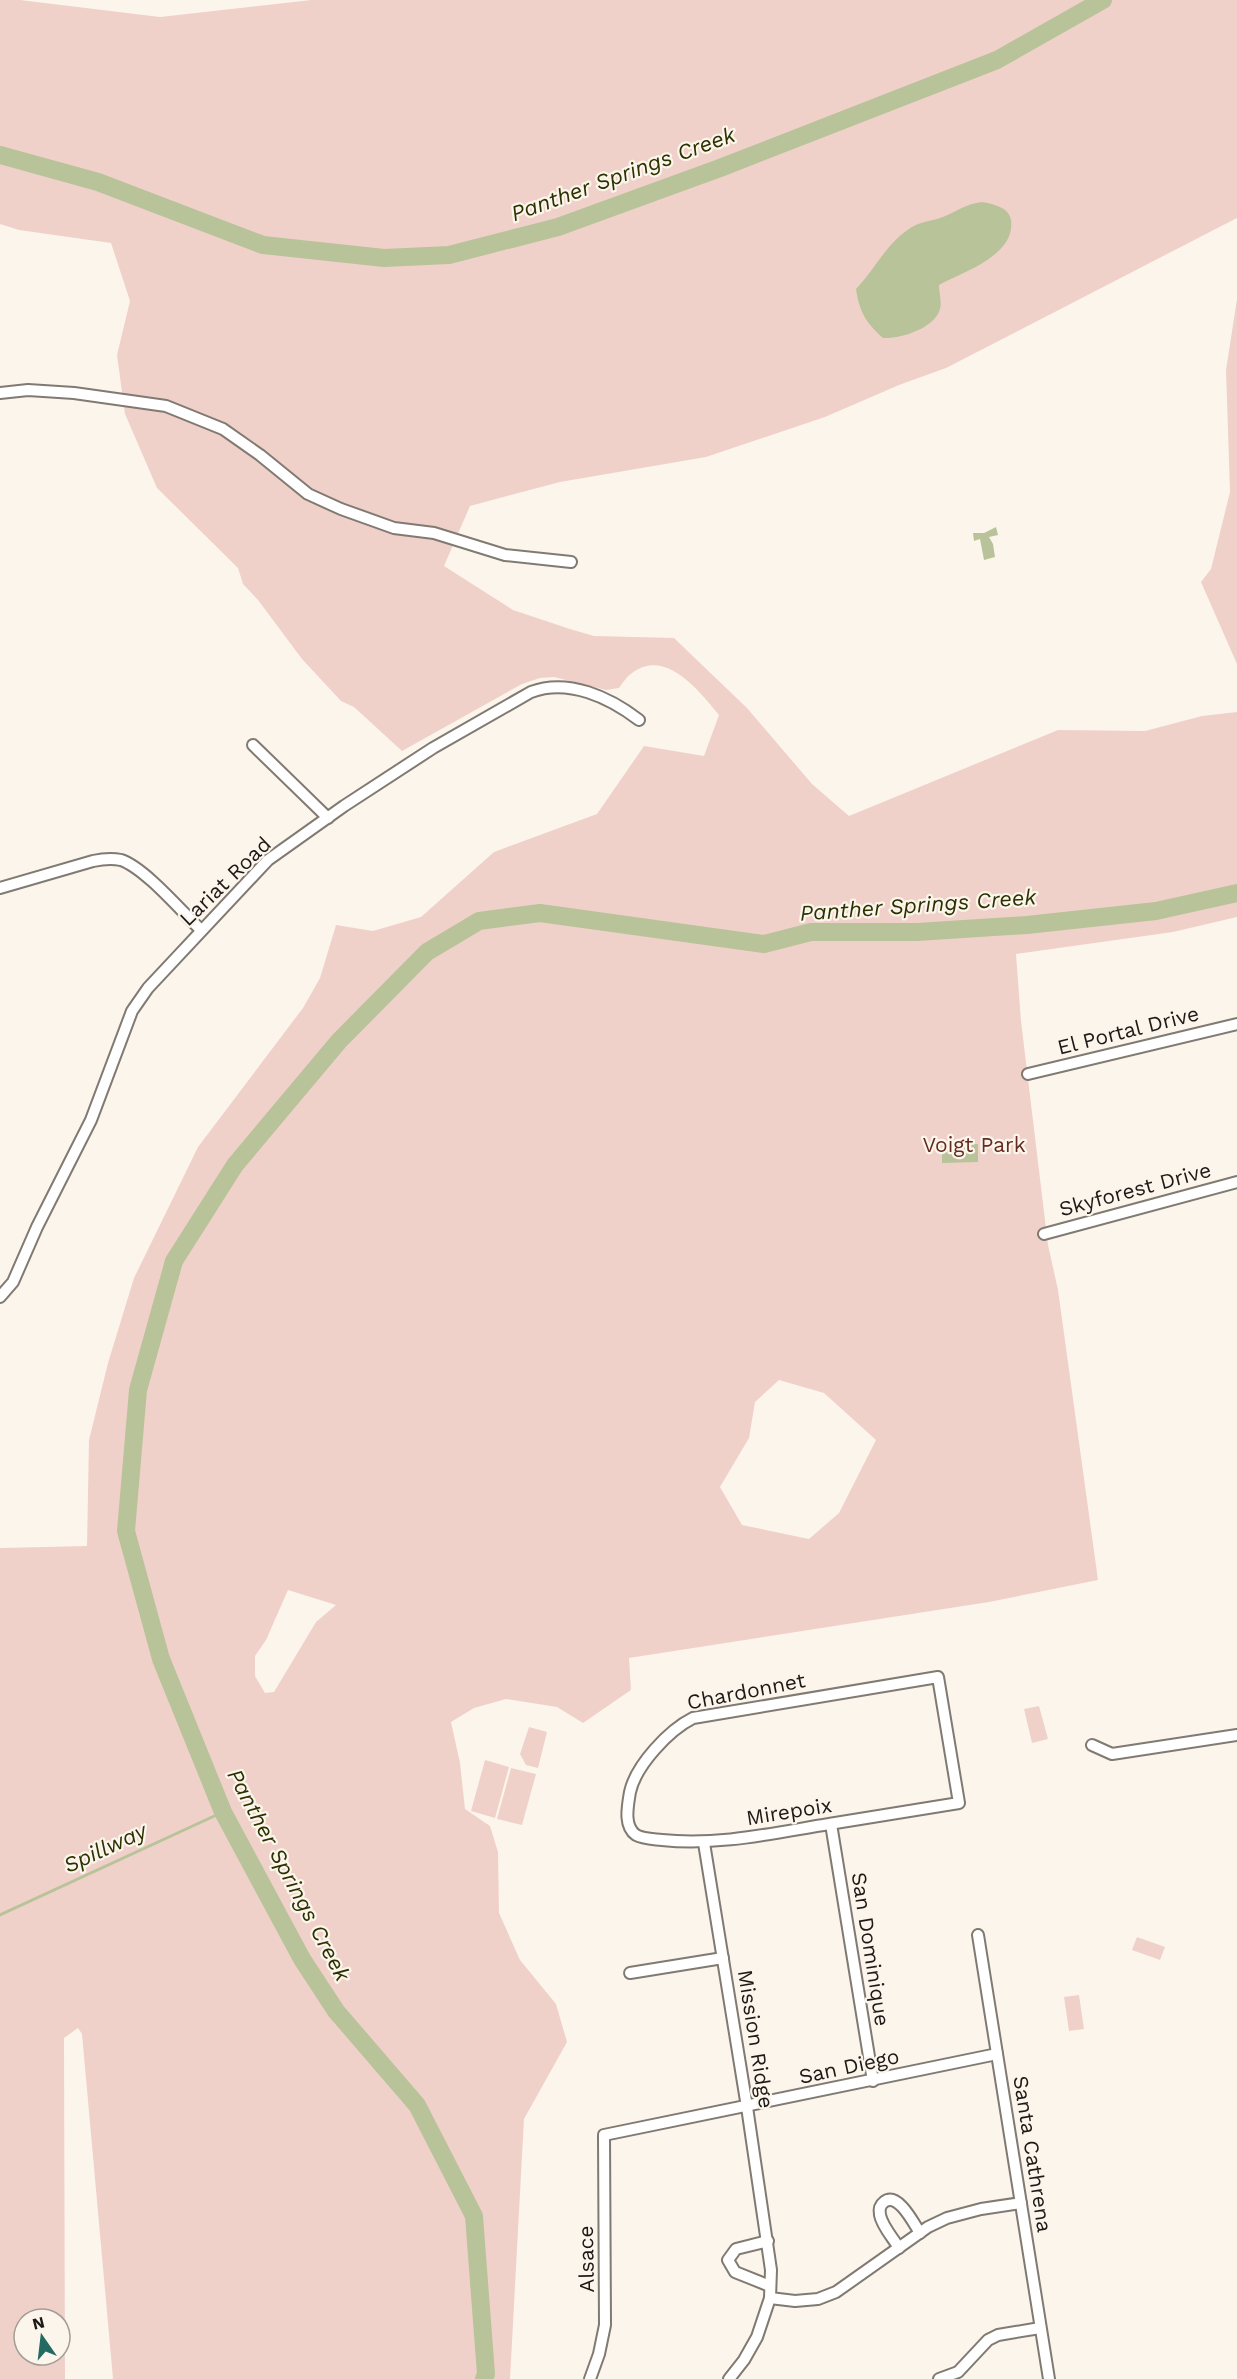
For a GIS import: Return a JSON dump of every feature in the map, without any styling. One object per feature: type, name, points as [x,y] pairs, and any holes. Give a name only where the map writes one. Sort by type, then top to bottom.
[{"type":"street","points":[[0,393],[28,390],[74,393],[166,406],[223,429],[308,494],[341,509],[394,528],[434,533],[505,555],[571,562]]},
{"type":"street","name":"Lariat Road","points":[[0,1297],[13,1282],[37,1227],[91,1120],[137,1002],[255,872],[328,818],[433,748],[537,690],[562,686],[577,690],[612,701],[639,720]]},
{"type":"street","points":[[253,745],[328,818]]},
{"type":"street","points":[[0,888],[93,861],[106,858],[121,860],[139,870],[201,930]]},
{"type":"street","name":"El Portal Drive","points":[[1028,1074],[1237,1024]]},
{"type":"street","name":"Skyforest Drive","points":[[1044,1234],[1237,1182]]},
{"type":"street","name":"Chardonnet","points":[[629,1827],[627,1810],[631,1787],[639,1771],[669,1734],[693,1718],[938,1677],[959,1803]]},
{"type":"street","points":[[1092,1745],[1112,1754],[1237,1735]]},
{"type":"street","name":"Mirepoix","points":[[629,1827],[634,1834],[646,1839],[704,1843],[959,1803]]},
{"type":"street","name":"San Dominique","points":[[831,1824],[873,2081]]},
{"type":"street","name":"Mission Ridge","points":[[704,1843],[768,2241],[770,2298],[758,2337],[729,2379]]},
{"type":"street","name":"Santa Cathrena","points":[[978,1935],[1049,2379]]},
{"type":"street","points":[[630,1973],[723,1958]]},
{"type":"street","name":"San Diego","points":[[604,2135],[997,2054]]},
{"type":"street","name":"Alsace","points":[[594,2378],[603,2340],[606,2311],[604,2135]]},
{"type":"street","points":[[899,2248],[880,2217],[879,2209],[883,2203],[895,2200],[901,2204],[920,2234]]},
{"type":"street","points":[[770,2298],[795,2301],[818,2299],[836,2292],[947,2218],[981,2209],[1021,2203]]},
{"type":"street","points":[[768,2241],[736,2249],[728,2260],[735,2272],[770,2286]]},
{"type":"street","points":[[939,2379],[958,2372],[988,2340],[998,2335],[1040,2328]]},
{"type":"green space","name":"Voigt Park","points":[[0,0],[20,0],[160,17],[311,0],[1237,0],[1237,218],[946,368],[899,385],[825,417],[706,457],[560,482],[470,506],[444,566],[513,610],[570,629],[594,636],[674,638],[747,708],[812,784],[849,816],[1058,730],[1145,731],[1202,716],[1237,712],[1237,917],[1173,932],[1016,954],[1021,1021],[1048,1245],[1058,1290],[1098,1580],[989,1602],[629,1658],[631,1690],[583,1723],[557,1707],[506,1699],[474,1708],[451,1722],[460,1763],[465,1809],[490,1826],[498,1852],[499,1913],[520,1960],[556,2004],[567,2042],[524,2119],[510,2379],[113,2379],[82,2034],[78,2028],[64,2038],[65,2307],[12,2307],[12,2367],[65,2367],[65,2379],[0,2379],[0,1548],[87,1546],[89,1440],[108,1363],[134,1278],[198,1147],[303,1008],[320,978],[336,925],[373,931],[421,917],[494,852],[597,814],[644,746],[704,756],[719,715],[681,675],[656,665],[644,667],[629,675],[619,688],[606,690],[554,677],[540,678],[522,684],[402,751],[354,707],[341,701],[302,659],[258,600],[243,584],[238,568],[157,488],[125,414],[117,355],[130,301],[111,243],[19,230],[0,224]],"holes":[[[779,1380],[824,1393],[876,1440],[839,1513],[809,1539],[742,1525],[720,1487],[749,1438],[755,1402]],[[288,1590],[336,1605],[316,1622],[274,1692],[265,1693],[255,1676],[255,1656],[266,1640]]]},
{"type":"green space","points":[[1237,299],[1237,664],[1201,582],[1211,569],[1230,492],[1226,370]]},
{"type":"green space","points":[[1039,1706],[1048,1739],[1032,1743],[1024,1709]]},
{"type":"green space","points":[[529,1727],[547,1732],[538,1768],[526,1765],[520,1754]]},
{"type":"green space","points":[[485,1760],[509,1767],[495,1818],[471,1811]]},
{"type":"green space","points":[[511,1768],[536,1774],[522,1825],[497,1819]]},
{"type":"green space","points":[[1137,1937],[1165,1947],[1160,1960],[1132,1950]]},
{"type":"green space","points":[[1079,1995],[1084,2029],[1069,2031],[1064,1997]]},
{"type":"shaded area","points":[[982,202],[1000,207],[1010,216],[1010,233],[1005,244],[986,261],[939,285],[940,309],[932,322],[899,337],[883,338],[864,316],[856,289],[903,233],[920,223]]},
{"type":"shaded area","points":[[996,527],[998,535],[989,537],[993,544],[995,557],[984,560],[980,539],[974,541],[973,533],[984,533]]},
{"type":"shaded area","points":[[978,1144],[978,1162],[942,1163],[942,1145]]},
{"type":"waterway","name":"Panther Springs Creek","points":[[0,155],[98,182],[263,245],[384,258],[449,255],[558,227],[720,168],[997,60],[1103,0]]},
{"type":"waterway","name":"Panther Springs Creek","points":[[484,2379],[486,2374],[474,2216],[417,2105],[336,2011],[302,1959],[223,1812],[161,1659],[126,1531],[138,1390],[174,1261],[235,1165],[339,1041],[427,952],[479,921],[540,913],[764,944],[811,932],[917,932],[1027,925],[1156,911],[1237,893]]},
{"type":"waterway","name":"Spillway","points":[[0,1915],[223,1812]]}]
